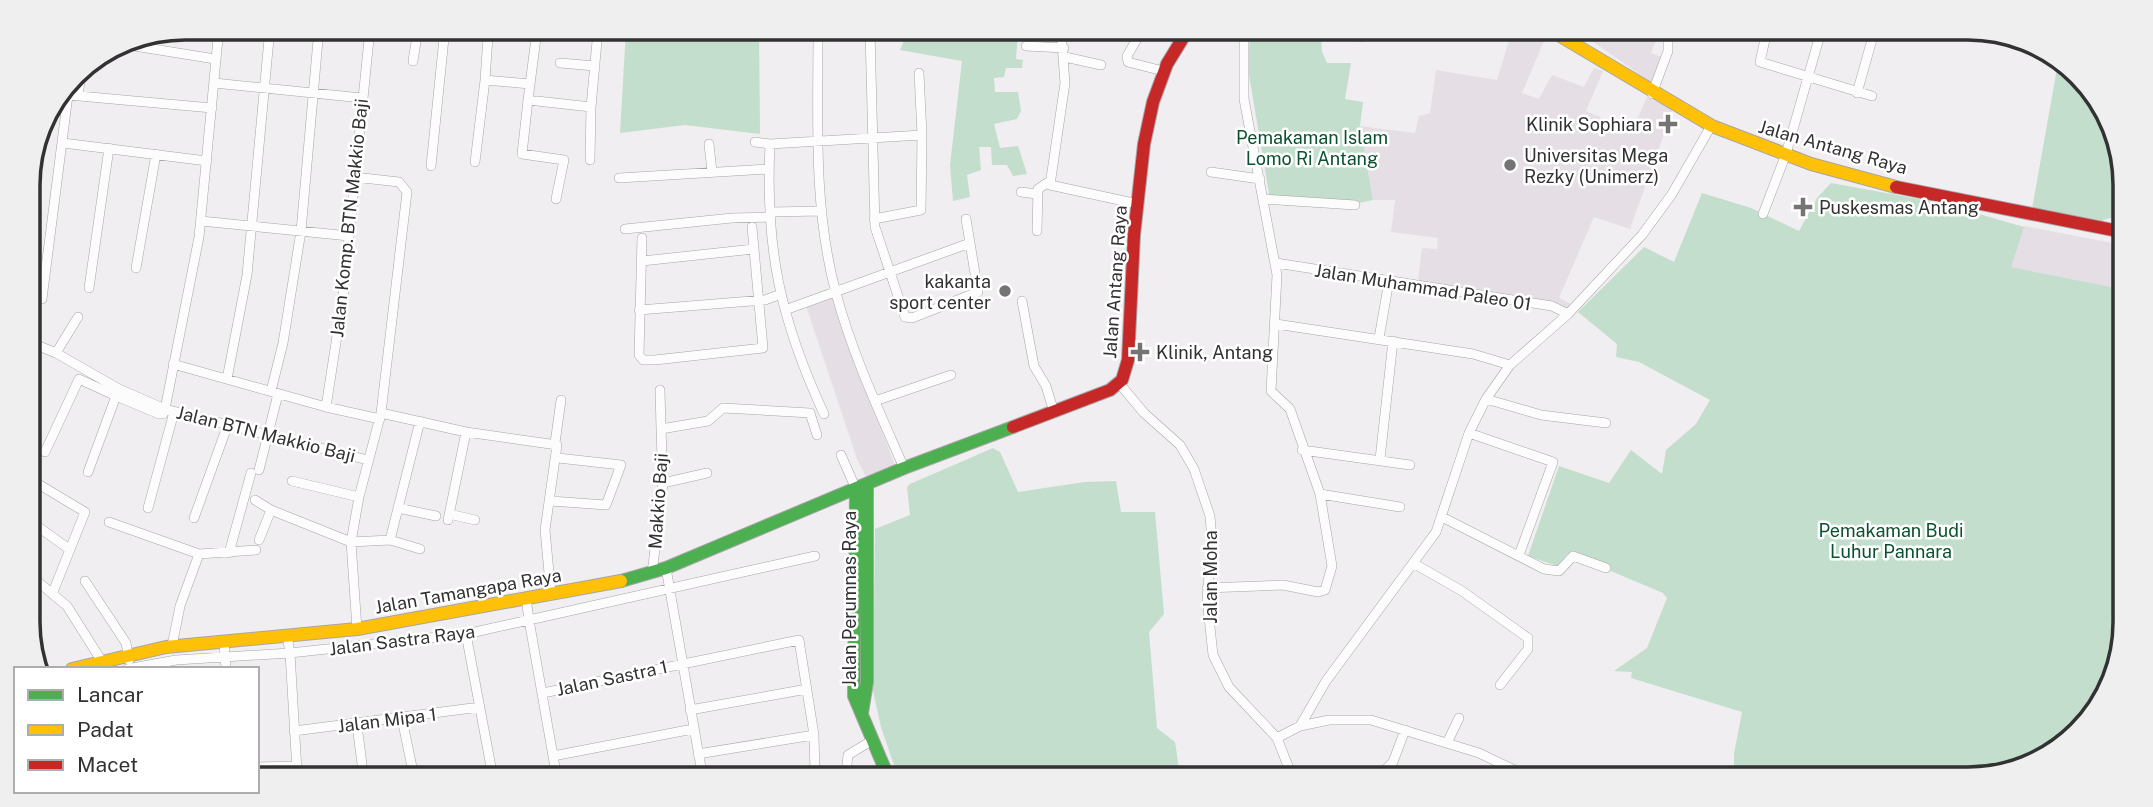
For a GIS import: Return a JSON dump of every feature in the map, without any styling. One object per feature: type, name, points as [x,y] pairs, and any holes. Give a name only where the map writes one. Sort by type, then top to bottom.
[{"type":"main road","name":"Jalan Antang Raya","points":[[862,486],[1054,412],[1119,383],[1128,360],[1138,204],[1152,104],[1163,71],[1181,40]]},
{"type":"main road","name":"Jalan Antang Raya","points":[[1567,40],[1652,94],[1711,126],[1786,154],[1877,181],[2113,230]]},
{"type":"main road","name":"Jalan Tamangapa Raya","points":[[85,666],[129,665],[172,646],[357,628],[551,594],[652,573],[862,486]]},
{"type":"main road","name":"Jalan Perumnas Raya","points":[[862,486],[854,696],[883,767]]},
{"type":"street","points":[[1136,40],[1127,56],[1128,62],[1163,71]]},
{"type":"street","points":[[1207,588],[1283,585],[1318,592],[1325,590],[1332,566],[1320,494],[1302,450],[1290,409],[1271,391],[1276,324],[1276,263],[1243,83],[1244,40]]},
{"type":"street","points":[[1652,94],[1668,51],[1668,40]]},
{"type":"street","points":[[1765,40],[1759,61],[1808,79],[1872,96]]},
{"type":"street","points":[[1763,214],[1786,154],[1819,40]]},
{"type":"street","points":[[1857,93],[1872,40]]},
{"type":"street","points":[[148,509],[170,410],[173,364],[194,276],[208,160],[217,41]]},
{"type":"street","points":[[227,379],[247,275],[269,41]]},
{"type":"street","points":[[229,553],[268,435],[301,232],[318,41]]},
{"type":"street","name":"Jalan Komp. BTN Makkio Baji","points":[[326,407],[349,236],[369,41]]},
{"type":"street","points":[[413,61],[416,41]]},
{"type":"street","points":[[431,166],[444,41]]},
{"type":"street","points":[[475,162],[488,41]]},
{"type":"street","points":[[536,41],[522,155],[564,160],[556,200]]},
{"type":"street","points":[[590,160],[591,107],[597,41]]},
{"type":"street","points":[[818,41],[822,211],[836,292],[875,401],[904,468]]},
{"type":"street","points":[[870,41],[874,219],[888,272],[904,315],[912,318],[978,292],[966,219]]},
{"type":"street","points":[[1063,41],[1065,83],[1050,181],[1052,187],[1138,204]]},
{"type":"street","points":[[1026,46],[1065,52],[1101,65]]},
{"type":"street","points":[[142,47],[215,59]]},
{"type":"street","points":[[560,63],[595,66]]},
{"type":"street","points":[[874,219],[921,209],[919,73]]},
{"type":"street","points":[[485,80],[530,84]]},
{"type":"street","points":[[214,83],[362,99]]},
{"type":"street","points":[[72,95],[212,108]]},
{"type":"street","points":[[41,299],[68,100]]},
{"type":"street","points":[[528,100],[591,107]]},
{"type":"street","points":[[1300,726],[1326,681],[1436,532],[1469,433],[1486,399],[1510,365],[1568,314],[1654,220],[1711,126]]},
{"type":"street","points":[[824,414],[803,368],[778,295],[767,216],[764,143],[922,135]]},
{"type":"street","points":[[63,143],[208,160]]},
{"type":"street","points":[[709,144],[712,172]]},
{"type":"street","points":[[89,288],[108,148]]},
{"type":"street","points":[[136,268],[156,154]]},
{"type":"street","points":[[619,178],[763,169]]},
{"type":"street","points":[[1211,173],[1260,179]]},
{"type":"street","points":[[354,177],[399,182],[407,192],[380,416],[359,497],[351,542],[357,628]]},
{"type":"street","points":[[1037,230],[1037,194],[1040,186],[1050,181]]},
{"type":"street","points":[[1021,192],[1037,194]]},
{"type":"street","points":[[1264,199],[1355,205]]},
{"type":"street","points":[[625,229],[822,211]]},
{"type":"street","points":[[201,221],[349,236]]},
{"type":"street","points":[[642,238],[639,357],[643,360],[655,360],[762,349],[762,300],[752,227]]},
{"type":"street","points":[[785,310],[970,243]]},
{"type":"street","points":[[642,261],[754,249]]},
{"type":"street","name":"Jalan Muhammad Paleo 01","points":[[1276,263],[1552,306],[1568,314]]},
{"type":"street","points":[[1379,338],[1389,281]]},
{"type":"street","points":[[639,310],[762,300],[778,295]]},
{"type":"street","points":[[1022,301],[1034,366],[1046,386],[1054,412]]},
{"type":"street","points":[[56,353],[78,317]]},
{"type":"street","points":[[1276,324],[1482,356],[1510,365]]},
{"type":"street","points":[[1380,459],[1393,341]]},
{"type":"street","points":[[41,347],[119,389],[170,410]]},
{"type":"street","points":[[173,364],[326,407],[420,421],[466,432],[555,443]]},
{"type":"street","points":[[875,401],[951,375]]},
{"type":"street","points":[[45,452],[79,379],[159,414],[170,410]]},
{"type":"street","name":"Jalan Moha","points":[[1119,383],[1144,413],[1180,445],[1198,478],[1210,516],[1212,539],[1207,588],[1213,655],[1229,687],[1277,738],[1288,766]]},
{"type":"street","name":"Makkio Baji","points":[[652,573],[663,483],[660,390]]},
{"type":"street","points":[[88,472],[116,396]]},
{"type":"street","points":[[1486,399],[1541,415],[1606,423]]},
{"type":"street","points":[[551,594],[545,539],[558,458],[558,447],[555,443],[561,400]]},
{"type":"street","points":[[661,429],[708,421],[723,408],[782,409],[810,412],[817,435]]},
{"type":"street","name":"Jalan BTN Makkio Baji","points":[[170,410],[368,460]]},
{"type":"street","points":[[390,540],[420,421]]},
{"type":"street","points":[[194,518],[228,424]]},
{"type":"street","points":[[466,432],[449,517],[475,520]]},
{"type":"street","points":[[1469,433],[1552,462],[1519,555]]},
{"type":"street","points":[[1302,450],[1410,465]]},
{"type":"street","points":[[841,455],[862,486]]},
{"type":"street","points":[[551,501],[606,505],[621,465],[558,458]]},
{"type":"street","points":[[663,483],[707,473]]},
{"type":"street","points":[[292,481],[359,497]]},
{"type":"street","points":[[40,485],[83,510],[85,515],[53,592]]},
{"type":"street","points":[[1320,494],[1400,507]]},
{"type":"street","points":[[255,500],[271,510],[351,542],[390,540],[420,549]]},
{"type":"street","points":[[398,508],[436,516]]},
{"type":"street","points":[[259,540],[271,510]]},
{"type":"street","points":[[1442,517],[1544,569],[1557,571],[1573,556],[1606,568]]},
{"type":"street","points":[[109,522],[199,554],[256,550]]},
{"type":"street","points":[[40,529],[69,549]]},
{"type":"street","points":[[172,646],[180,606],[199,554]]},
{"type":"street","name":"Jalan Sastra Raya","points":[[129,665],[176,664],[466,634],[816,556]]},
{"type":"street","points":[[1413,563],[1462,591],[1528,638],[1528,649],[1500,685]]},
{"type":"street","points":[[666,568],[701,767]]},
{"type":"street","points":[[85,581],[126,643],[129,665]]},
{"type":"street","points":[[40,583],[67,606],[85,666]]},
{"type":"street","points":[[526,598],[555,767]]},
{"type":"street","points":[[493,604],[497,627]]},
{"type":"street","points":[[466,634],[491,767]]},
{"type":"street","points":[[287,636],[297,767]]},
{"type":"street","name":"Jalan Sastra 1","points":[[543,693],[799,640],[807,690]]},
{"type":"street","points":[[224,642],[226,667]]},
{"type":"street","points":[[691,710],[807,690],[814,735],[815,767]]},
{"type":"street","name":"Jalan Mipa 1","points":[[294,731],[480,708]]},
{"type":"street","points":[[1447,743],[1459,718]]},
{"type":"street","points":[[402,719],[412,767]]},
{"type":"street","points":[[1277,738],[1300,726],[1361,719],[1447,743],[1510,766]]},
{"type":"street","points":[[357,725],[362,767]]},
{"type":"street","points":[[553,756],[693,729]]},
{"type":"street","points":[[1389,766],[1393,762],[1405,730]]},
{"type":"street","points":[[698,754],[814,735]]},
{"type":"street","points":[[847,767],[848,755],[871,741]]},
{"type":"shaded area","name":"Universitas Mega Rezky (Unimerz)","points":[[1509,40],[1544,40],[1522,93],[1539,99],[1552,75],[1584,87],[1594,68],[1603,71],[1586,111],[1632,131],[1647,97],[1673,109],[1630,229],[1594,217],[1559,298],[1573,305],[1567,313],[1417,289],[1422,248],[1437,249],[1438,238],[1391,232],[1395,200],[1373,200],[1360,126],[1415,133],[1419,116],[1430,113],[1436,70],[1497,80]]},
{"type":"shaded area","points":[[1591,40],[1656,40],[1651,53],[1664,58],[1652,83]]},
{"type":"shaded area","points":[[2024,226],[2113,243],[2113,287],[2010,267]]},
{"type":"shaded area","points":[[833,293],[895,466],[868,481],[857,459],[804,300]]},
{"type":"green space","name":"Pemakaman Islam Lomo Ri Antang","points":[[1250,40],[1321,40],[1322,52],[1327,63],[1351,63],[1345,99],[1363,102],[1360,126],[1373,200],[1359,203],[1341,199],[1334,206],[1270,199],[1248,69]]},
{"type":"green space","points":[[625,41],[759,41],[760,134],[685,125],[620,133]]},
{"type":"green space","points":[[904,41],[1017,41],[1016,59],[1023,60],[1022,68],[1006,68],[1004,77],[994,78],[995,92],[1018,92],[1021,111],[1017,119],[994,124],[1000,148],[1018,146],[1027,174],[1013,176],[1007,165],[992,165],[991,147],[979,147],[981,170],[967,175],[970,197],[953,201],[950,165],[962,61],[900,50]]},
{"type":"green space","points":[[2057,71],[2083,97],[2102,130],[2112,167],[2113,218],[2103,220],[2102,223],[2032,209]]},
{"type":"green space","name":"Pemakaman Budi Luhur Pannara","points":[[1831,183],[1941,203],[2024,227],[2011,267],[2113,287],[2112,640],[2098,686],[2083,710],[2056,737],[2023,756],[1977,766],[1734,766],[1742,712],[1631,678],[1632,672],[1614,671],[1647,648],[1667,598],[1663,593],[1568,553],[1557,566],[1528,556],[1559,466],[1609,483],[1631,450],[1662,474],[1666,450],[1696,424],[1710,400],[1639,362],[1616,357],[1617,344],[1578,312],[1644,247],[1674,262],[1702,193],[1751,208],[1799,231],[1817,198]]},
{"type":"green space","points":[[993,448],[1000,452],[1018,492],[1085,482],[1116,481],[1121,512],[1155,512],[1164,614],[1149,632],[1157,728],[1175,742],[1179,766],[894,767],[881,727],[873,691],[875,529],[910,515],[907,487]]},
{"type":"traffic: fast","points":[[621,581],[666,568],[904,468],[1013,427]]},
{"type":"traffic: fast","points":[[862,713],[867,682],[867,484]]},
{"type":"traffic: fast","points":[[856,489],[854,696],[884,767]]},
{"type":"traffic: slow","points":[[1567,40],[1712,126],[1811,164],[1896,187]]},
{"type":"traffic: slow","points":[[81,667],[166,647],[357,629],[621,581]]},
{"type":"traffic: jam","points":[[1013,427],[1110,390],[1122,380],[1128,360],[1134,235],[1144,144],[1153,102],[1167,64],[1181,40]]},
{"type":"traffic: jam","points":[[1896,187],[2113,230]]},
{"type":"place","name":"Klinik Sophiara","points":[[1668,124]]},
{"type":"place","name":"Universitas Mega Rezky (Unimerz)","points":[[1510,165]]},
{"type":"place","name":"Puskesmas Antang","points":[[1803,207]]},
{"type":"place","name":"kakanta sport center","points":[[1005,291]]},
{"type":"place","name":"Klinik, Antang","points":[[1140,352]]}]
